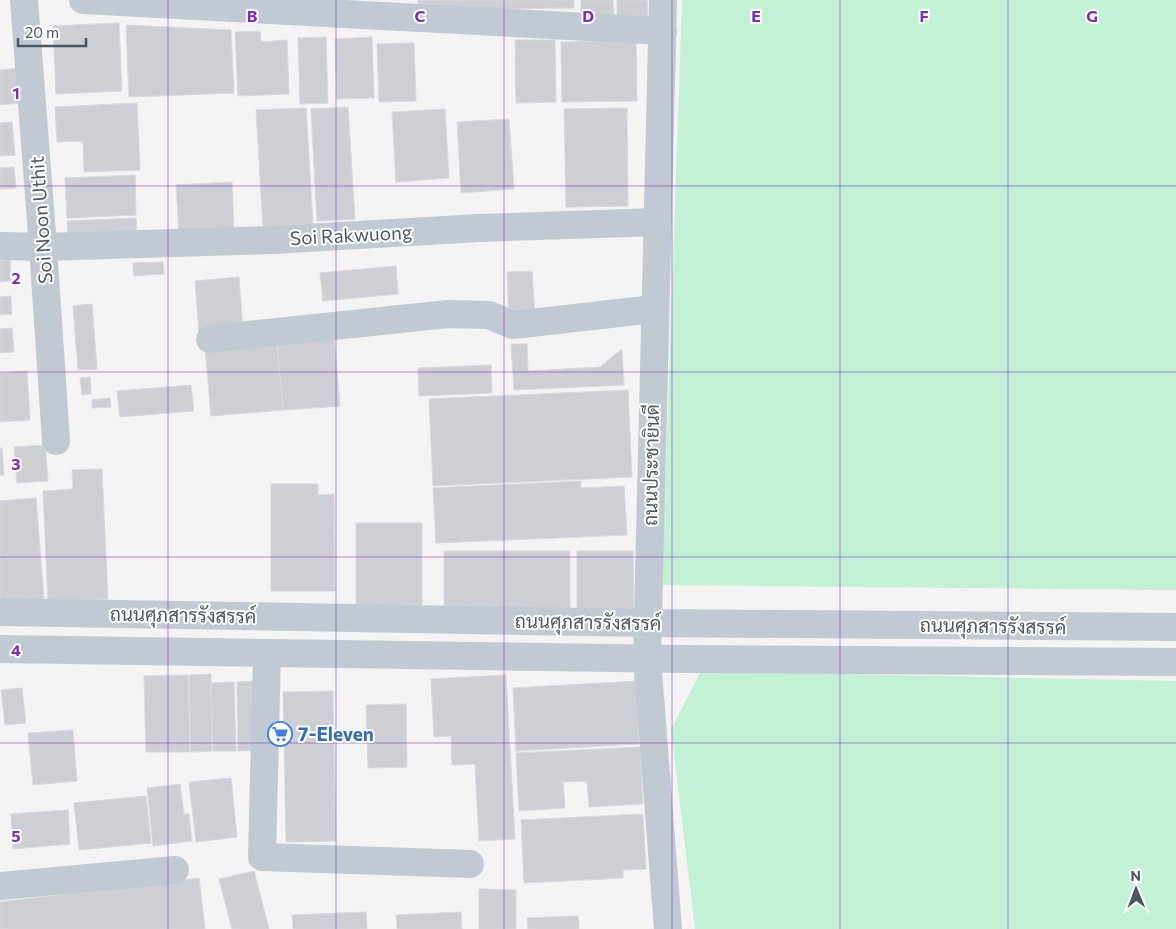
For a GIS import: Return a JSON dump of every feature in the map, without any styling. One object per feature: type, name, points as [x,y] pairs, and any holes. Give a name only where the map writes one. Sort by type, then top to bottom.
[{"type":"street","name":"Soi Noon Uthit","points":[[24,0],[56,441]]},
{"type":"street","points":[[83,0],[663,30]]},
{"type":"street","name":"ถนนประชายินดี","points":[[663,0],[647,658],[668,929]]},
{"type":"street","name":"Soi Rakwuong","points":[[0,246],[43,247],[273,240],[479,228],[658,222]]},
{"type":"street","points":[[210,339],[448,314],[489,315],[512,325],[654,309]]},
{"type":"street","name":"ถนนศุภสารรังสรรค์","points":[[0,612],[648,623],[1176,628]]},
{"type":"street","name":"ถนนศุภสารรังสรรค์","points":[[0,649],[647,658],[1176,662]]},
{"type":"street","points":[[267,653],[262,857],[470,864]]},
{"type":"street","points":[[0,886],[175,870]]},
{"type":"green space","points":[[682,0],[1176,0],[1176,590],[662,585]]},
{"type":"green space","points":[[701,671],[1176,681],[1176,929],[695,929],[671,729]]},
{"type":"building","points":[[418,0],[574,0],[574,8],[418,10]]},
{"type":"building","points":[[581,0],[613,0],[614,17],[581,18]]},
{"type":"building","points":[[617,0],[647,0],[648,21],[617,21]]},
{"type":"building","points":[[119,23],[122,91],[56,94],[53,26]]},
{"type":"building","points":[[126,25],[231,30],[234,93],[129,97]]},
{"type":"building","points":[[260,31],[261,42],[287,40],[289,94],[238,96],[235,32]]},
{"type":"building","points":[[326,37],[328,103],[300,104],[298,38]]},
{"type":"building","points":[[372,37],[374,98],[337,99],[335,39]]},
{"type":"building","points":[[515,40],[555,40],[556,102],[516,103]]},
{"type":"building","points":[[636,41],[637,101],[562,102],[561,42]]},
{"type":"building","points":[[414,43],[416,101],[379,102],[377,44]]},
{"type":"building","points":[[19,68],[22,103],[0,105],[0,70]]},
{"type":"building","points":[[137,103],[140,170],[84,172],[83,141],[57,142],[55,107]]},
{"type":"building","points":[[348,107],[355,219],[317,221],[311,109]]},
{"type":"building","points":[[306,108],[313,224],[263,227],[256,110]]},
{"type":"building","points":[[627,108],[628,206],[566,207],[564,109]]},
{"type":"building","points":[[445,109],[449,178],[396,182],[392,112]]},
{"type":"building","points":[[509,119],[514,189],[461,193],[457,122]]},
{"type":"building","points":[[12,122],[15,155],[0,156],[0,123]]},
{"type":"building","points":[[14,167],[16,188],[0,189],[0,168]]},
{"type":"building","points":[[135,175],[136,215],[67,218],[65,178]]},
{"type":"building","points":[[232,182],[234,229],[179,232],[176,185]]},
{"type":"building","points":[[136,218],[137,238],[68,240],[67,221]]},
{"type":"building","points":[[10,260],[11,281],[0,282],[0,261]]},
{"type":"building","points":[[163,262],[164,274],[134,276],[133,263]]},
{"type":"building","points":[[396,266],[398,294],[323,301],[320,273]]},
{"type":"building","points":[[532,271],[535,317],[509,318],[507,272]]},
{"type":"building","points":[[239,277],[243,330],[199,333],[195,281]]},
{"type":"building","points":[[11,296],[12,314],[0,315],[0,297]]},
{"type":"building","points":[[92,304],[97,369],[78,370],[73,306]]},
{"type":"building","points":[[12,328],[14,352],[0,353],[0,329]]},
{"type":"building","points":[[334,337],[340,406],[283,410],[277,342]]},
{"type":"building","points":[[277,342],[283,410],[211,416],[205,348]]},
{"type":"building","points":[[511,344],[527,344],[528,371],[600,367],[622,349],[624,385],[514,390]]},
{"type":"building","points":[[491,365],[492,393],[419,396],[418,368]]},
{"type":"building","points":[[27,371],[30,420],[0,422],[0,373]]},
{"type":"building","points":[[90,377],[91,394],[82,395],[80,378]]},
{"type":"building","points":[[191,385],[194,411],[120,417],[117,391]]},
{"type":"building","points":[[628,390],[632,477],[433,486],[429,399]]},
{"type":"building","points":[[110,398],[111,407],[92,408],[92,400]]},
{"type":"building","points":[[45,445],[48,481],[17,483],[14,447]]},
{"type":"building","points":[[0,448],[2,448],[4,475],[0,475]]},
{"type":"building","points":[[102,469],[108,599],[48,602],[43,491],[73,489],[72,470]]},
{"type":"building","points":[[581,481],[581,488],[624,486],[627,535],[436,543],[433,488]]},
{"type":"building","points":[[271,484],[318,484],[318,495],[334,494],[335,591],[271,591]]},
{"type":"building","points":[[36,498],[44,599],[0,602],[0,501]]},
{"type":"building","points":[[356,523],[422,523],[422,605],[356,606]]},
{"type":"building","points":[[444,551],[570,551],[570,612],[444,612]]},
{"type":"building","points":[[577,551],[633,551],[634,614],[577,614]]},
{"type":"building","points":[[211,674],[212,751],[191,752],[189,675]]},
{"type":"building","points":[[188,675],[190,752],[146,752],[144,676]]},
{"type":"building","points":[[506,675],[515,839],[479,841],[475,764],[452,765],[451,736],[434,737],[431,679]]},
{"type":"building","points":[[260,681],[261,750],[238,751],[237,682]]},
{"type":"building","points":[[637,681],[639,744],[516,751],[513,688]]},
{"type":"building","points":[[234,682],[236,751],[213,751],[211,683]]},
{"type":"building","points":[[22,688],[26,723],[5,725],[1,690]]},
{"type":"building","points":[[333,691],[336,841],[286,842],[283,692]]},
{"type":"building","points":[[406,704],[407,767],[368,768],[366,705]]},
{"type":"building","points":[[73,730],[77,781],[33,785],[28,733]]},
{"type":"building","points":[[640,747],[643,804],[589,807],[587,781],[563,782],[565,808],[519,811],[516,753]]},
{"type":"building","points":[[231,778],[237,837],[196,842],[189,782]]},
{"type":"building","points":[[180,784],[184,814],[189,814],[192,841],[153,846],[147,788]]},
{"type":"building","points":[[146,796],[151,843],[79,850],[74,803]]},
{"type":"building","points":[[68,810],[70,844],[13,849],[11,814]]},
{"type":"building","points":[[643,814],[646,869],[623,870],[623,878],[524,883],[521,820]]},
{"type":"building","points":[[254,871],[269,929],[232,929],[219,879]]},
{"type":"building","points":[[199,878],[205,929],[0,929],[0,902]]},
{"type":"building","points":[[479,889],[516,890],[516,929],[479,929]]},
{"type":"building","points":[[366,912],[367,929],[293,929],[292,915]]},
{"type":"building","points":[[461,912],[462,929],[397,929],[396,915]]},
{"type":"building","points":[[578,916],[579,929],[528,929],[527,918]]},
{"type":"place","name":"7-Eleven","points":[[280,734]]}]
